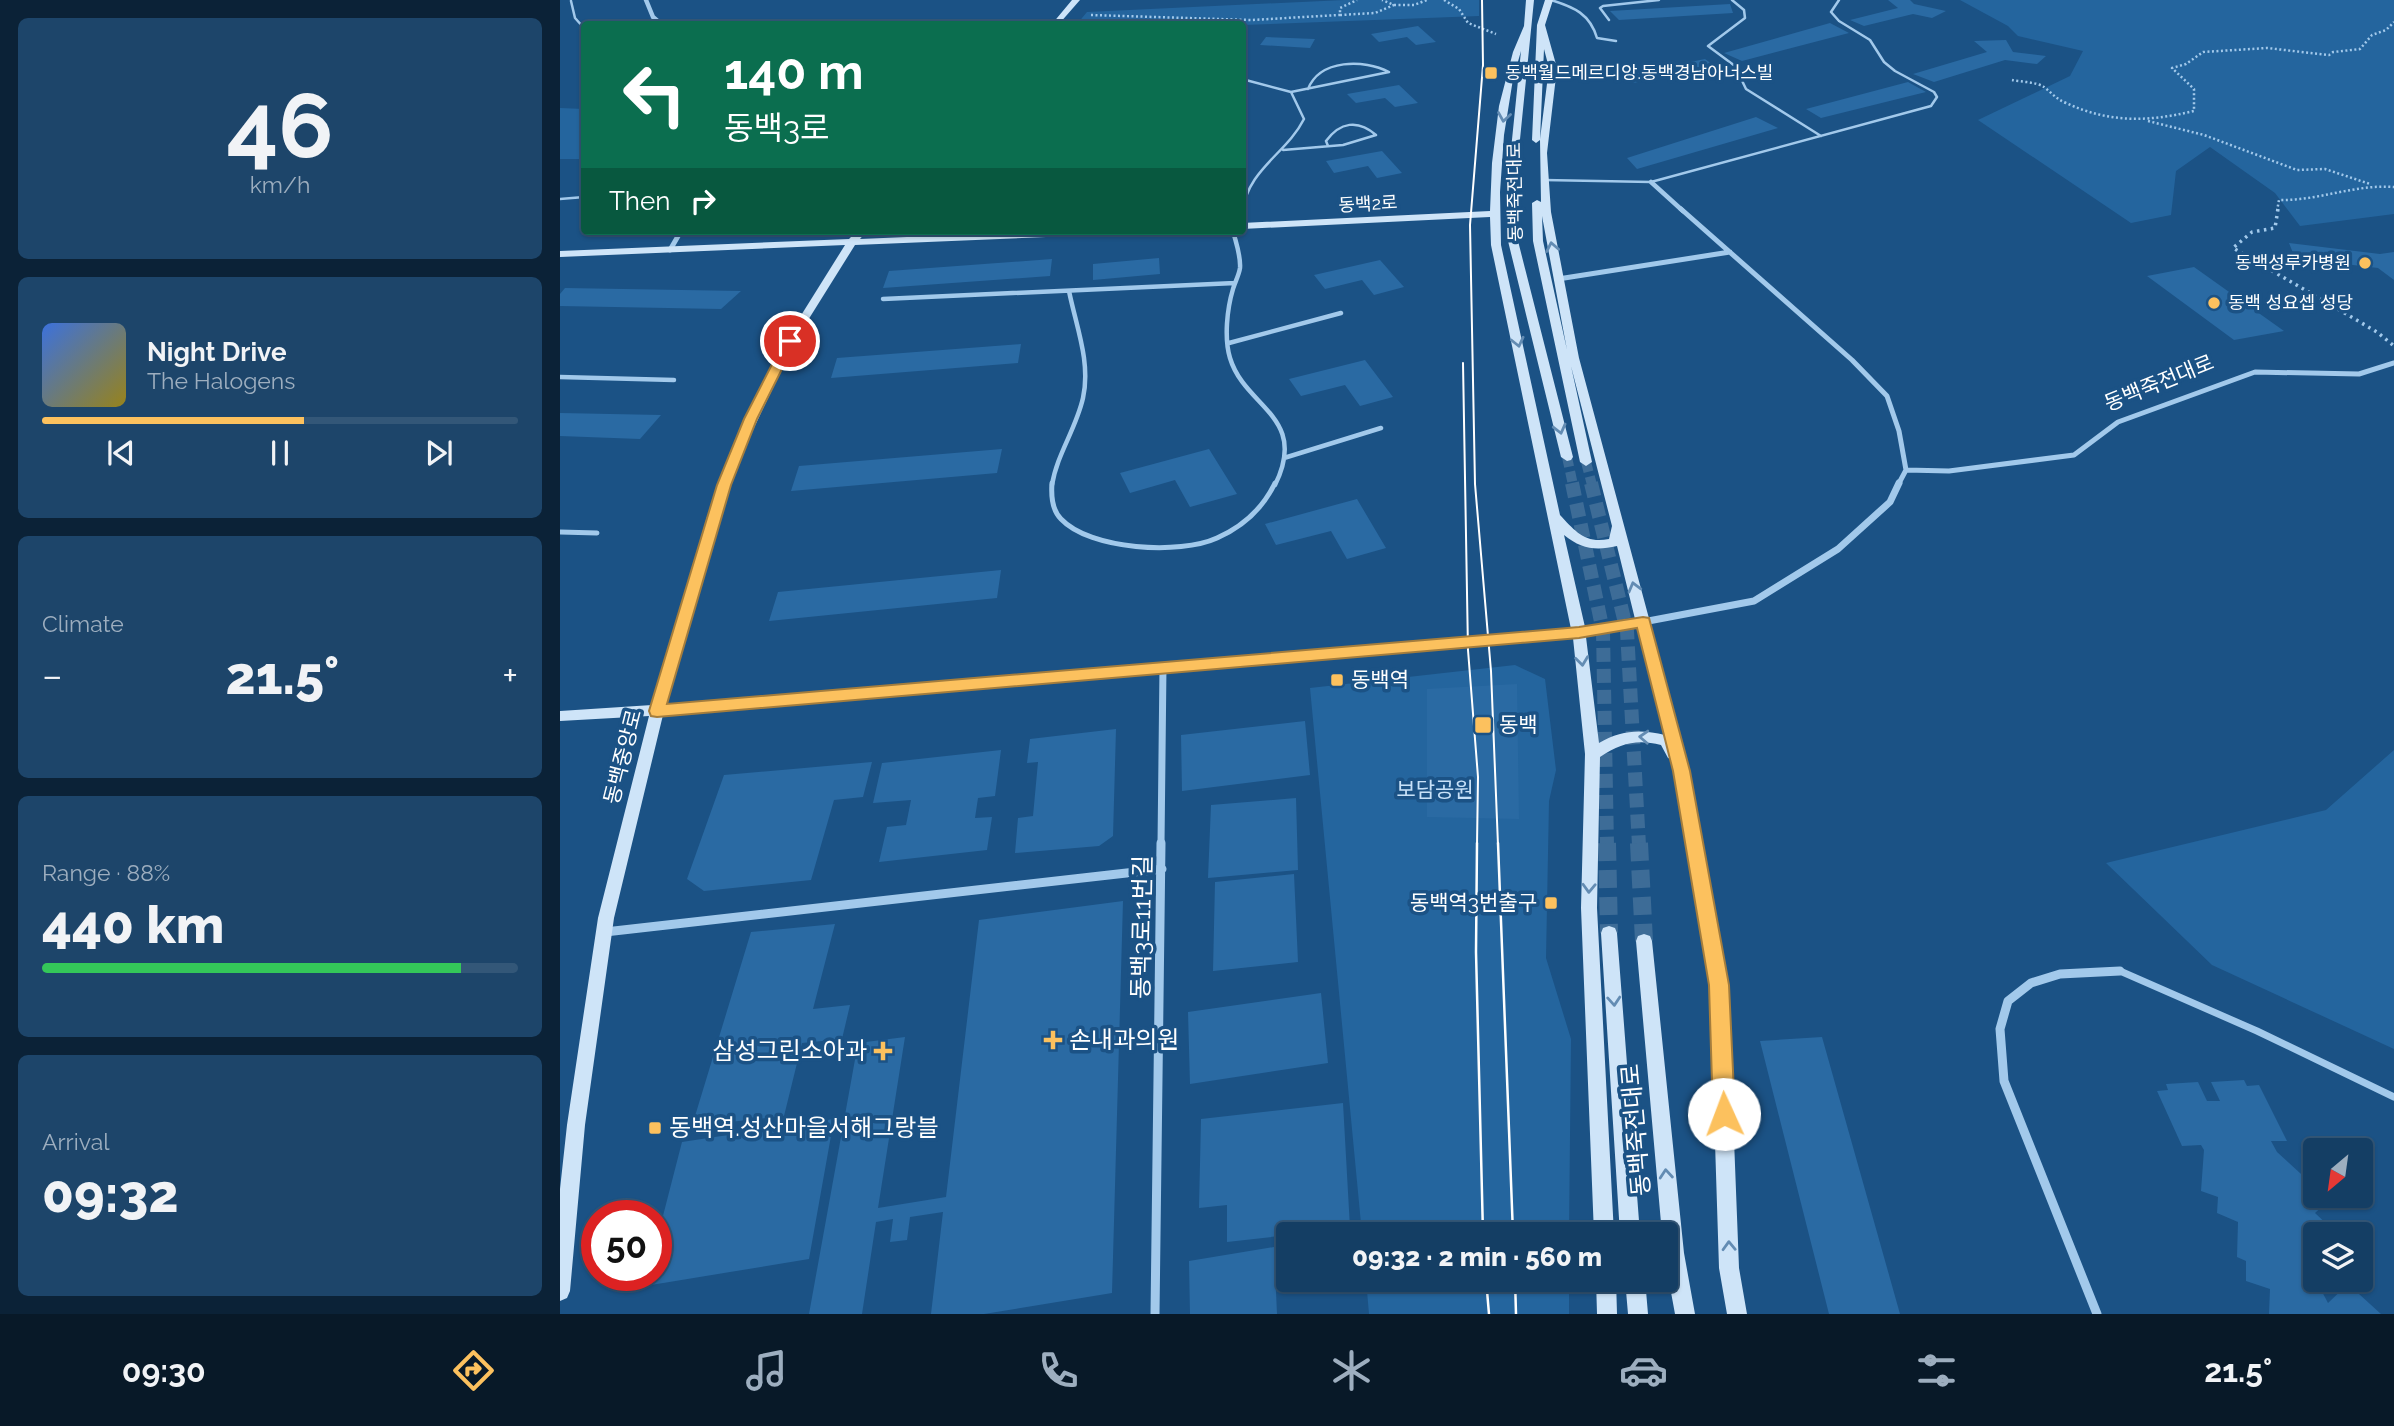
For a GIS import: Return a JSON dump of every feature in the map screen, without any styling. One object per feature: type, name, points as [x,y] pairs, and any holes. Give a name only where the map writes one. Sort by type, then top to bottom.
[{"type":"main road","points":[[1058,21],[1076,0]]},
{"type":"main road","name":"동백죽전대로","points":[[1530,0],[1512,179],[1513,241],[1567,457]]},
{"type":"main road","name":"동백죽전대로","points":[[1550,0],[1541,25],[1536,156],[1538,242],[1586,462]]},
{"type":"main road","points":[[1541,25],[1553,68],[1543,153],[1546,212],[1574,358],[1682,771],[1719,985],[1729,1268],[1737,1314]]},
{"type":"main road","points":[[1526,28],[1513,57],[1497,155],[1494,214],[1496,245],[1579,633],[1593,754],[1589,908],[1603,1222]]},
{"type":"main road","name":"동백2로","points":[[1246,226],[1494,214]]},
{"type":"main road","name":"동백중앙로","points":[[560,1291],[576,1125],[604,932],[657,711],[713,517],[737,451],[790,341],[858,235]]},
{"type":"main road","points":[[560,254],[1021,235]]},
{"type":"main road","points":[[1555,517],[1581,542],[1598,547],[1615,542],[1617,524]]},
{"type":"main road","points":[[560,716],[657,711],[1163,666],[1579,633],[1643,622]]},
{"type":"main road","points":[[1593,754],[1618,737],[1649,736],[1667,741],[1682,771]]},
{"type":"main road","name":"동백죽전대로","points":[[1609,933],[1629,1222]]},
{"type":"main road","name":"동백죽전대로","points":[[1644,941],[1674,1253],[1685,1314]]},
{"type":"main road","points":[[1606,1292],[1607,1314]]},
{"type":"main road","points":[[1636,1292],[1638,1314]]},
{"type":"street","points":[[646,0],[658,21]]},
{"type":"street","points":[[1643,622],[1754,601],[1846,541],[1890,502],[1906,470],[1899,431],[1887,396],[1852,360],[1651,182]]},
{"type":"street","points":[[670,250],[679,235]]},
{"type":"street","points":[[1559,279],[1730,252]]},
{"type":"street","name":"동백죽전대로","points":[[1906,470],[1949,471],[2074,455],[2118,422],[2255,372],[2359,374],[2394,363]]},
{"type":"street","name":"동백3로11번길","points":[[1155,1314],[1163,666]]},
{"type":"street","points":[[604,932],[1162,869]]},
{"type":"street","points":[[2097,1314],[2004,1081],[1998,1040],[2006,1002],[2029,985],[2066,972],[2120,971]]},
{"type":"lane","points":[[1550,0],[1576,8],[1594,25],[1597,37],[1616,41]]},
{"type":"lane","points":[[1609,20],[1602,13],[1600,8],[1603,6],[1659,0]]},
{"type":"lane","points":[[1732,0],[1744,10],[1745,18],[1738,26],[1711,41],[1708,46],[1735,66],[1746,89],[1821,136]]},
{"type":"lane","points":[[1545,180],[1651,182],[1931,106],[1937,97],[1921,84],[1895,71],[1884,62],[1870,40],[1839,21],[1831,12],[1839,0]]},
{"type":"lane","points":[[571,1],[575,18],[581,25]]},
{"type":"lane","points":[[1246,80],[1291,92],[1308,89],[1370,77],[1389,72],[1371,62],[1330,68],[1316,74],[1308,84],[1308,89]]},
{"type":"lane","points":[[1246,193],[1300,131],[1304,119],[1291,92]]},
{"type":"lane","points":[[1283,150],[1328,146],[1365,141],[1376,135],[1370,128],[1356,123],[1342,125],[1331,132],[1326,141],[1328,146]]},
{"type":"lane","points":[[560,199],[581,197]]},
{"type":"lane","points":[[1069,291],[1086,366],[1078,415],[1059,453],[1054,477],[1052,502],[1056,513],[1062,521],[1090,536],[1139,547],[1173,549],[1220,539],[1249,520],[1275,484],[1284,466],[1279,426],[1272,413],[1234,371],[1228,355],[1240,267],[1234,235]]},
{"type":"lane","points":[[883,299],[1236,283]]},
{"type":"lane","points":[[1229,343],[1342,313]]},
{"type":"lane","points":[[560,377],[674,380]]},
{"type":"lane","points":[[1284,458],[1381,428]]},
{"type":"lane","points":[[560,532],[597,533]]},
{"type":"lane","points":[[2120,971],[2257,1031],[2394,1097]]},
{"type":"path","points":[[1340,15],[1340,8],[1357,0]]},
{"type":"path","points":[[1382,0],[1394,5],[1414,5],[1427,0]]},
{"type":"path","points":[[1443,1],[1459,9],[1468,23],[1496,34]]},
{"type":"path","points":[[1091,15],[1143,14],[1232,19],[1375,13],[1394,5]]},
{"type":"path","points":[[2012,80],[2043,86],[2049,95],[2091,116],[2129,122],[2147,121],[2194,111],[2194,89],[2172,68],[2186,64],[2203,52],[2267,48],[2329,55],[2333,52],[2350,52],[2360,49],[2372,35],[2386,30],[2394,22]]},
{"type":"path","points":[[2147,121],[2204,135],[2297,170],[2325,169],[2372,185],[2394,187]]},
{"type":"path","points":[[2372,185],[2303,200],[2279,200],[2275,228],[2252,232],[2233,248],[2377,332],[2394,346]]},
{"type":"green space","points":[[1344,0],[1479,0],[1479,16],[1246,25],[1246,21],[1080,21],[1087,12]]},
{"type":"green space","points":[[1960,0],[2394,0],[2394,214],[2300,226],[2275,193],[2210,147],[2176,171],[2171,215],[2131,223],[1978,120],[2070,76],[2083,51],[2018,36],[2008,26]]},
{"type":"green space","points":[[560,108],[581,109],[581,159],[560,159]]},
{"type":"green space","name":"보담공원","points":[[1515,665],[1545,679],[1556,770],[1549,801],[1546,958],[1571,1039],[1569,1222],[1361,1222],[1310,688]]},
{"type":"green space","points":[[2394,750],[2394,1049],[2212,965],[2106,863],[2326,810]]},
{"type":"green space","points":[[1367,1292],[1569,1292],[1569,1314],[1369,1314]]},
{"type":"building","points":[[1888,0],[1910,0],[1914,4],[1946,11],[1932,18],[1913,14],[1864,26],[1850,20],[1898,8]]},
{"type":"building","points":[[1730,4],[1733,13],[1619,20],[1610,11]]},
{"type":"building","points":[[1830,23],[1849,33],[1742,61],[1724,53]]},
{"type":"building","points":[[1418,26],[1436,42],[1416,45],[1407,37],[1379,42],[1371,34]]},
{"type":"building","points":[[1266,37],[1315,39],[1310,48],[1260,45]]},
{"type":"building","points":[[2006,40],[2013,52],[2046,56],[2037,64],[2005,60],[1934,82],[1913,74],[1987,52],[1974,41]]},
{"type":"building","points":[[1705,59],[1716,67],[1633,83],[1626,75]]},
{"type":"building","points":[[1908,82],[1926,92],[1821,118],[1806,109]]},
{"type":"building","points":[[1399,85],[1418,103],[1395,107],[1385,98],[1356,103],[1347,94]]},
{"type":"building","points":[[1756,117],[1778,128],[1637,169],[1627,158]]},
{"type":"building","points":[[1382,151],[1402,173],[1377,178],[1368,166],[1334,173],[1326,161]]},
{"type":"building","name":"동백성루카병원","points":[[2289,243],[2380,254],[2394,252],[2394,280],[2378,268],[2295,258]]},
{"type":"building","points":[[1159,258],[1160,274],[1093,280],[1093,264]]},
{"type":"building","points":[[1052,259],[1050,276],[883,288],[889,271]]},
{"type":"building","points":[[1380,260],[1404,287],[1374,295],[1362,280],[1325,289],[1314,275]]},
{"type":"building","name":"동백 성요셉 성당","points":[[2194,267],[2284,331],[2234,340],[2147,276]]},
{"type":"building","points":[[565,288],[741,291],[721,309],[560,306],[560,294]]},
{"type":"building","points":[[1021,344],[1018,363],[831,378],[837,358]]},
{"type":"building","points":[[1365,360],[1393,397],[1360,406],[1345,385],[1301,396],[1289,379]]},
{"type":"building","points":[[560,413],[661,415],[640,439],[560,436]]},
{"type":"building","points":[[1002,449],[997,473],[791,491],[799,466]]},
{"type":"building","points":[[1209,449],[1237,494],[1190,507],[1175,480],[1130,493],[1120,473]]},
{"type":"building","points":[[1357,499],[1386,548],[1347,559],[1331,531],[1276,545],[1265,524]]},
{"type":"building","points":[[1001,570],[997,598],[769,621],[778,592]]},
{"type":"building","points":[[1517,684],[1519,819],[1427,817],[1427,689]]},
{"type":"building","points":[[1305,721],[1310,775],[1182,791],[1181,735]]},
{"type":"building","points":[[1116,729],[1113,836],[1099,846],[1015,853],[1018,818],[1033,816],[1038,762],[1027,763],[1030,739]]},
{"type":"building","points":[[1001,750],[995,796],[978,798],[975,818],[992,817],[987,850],[879,862],[887,827],[906,825],[911,800],[873,803],[882,763]]},
{"type":"building","points":[[872,762],[863,797],[834,800],[811,880],[704,891],[687,879],[724,775]]},
{"type":"building","points":[[1296,798],[1298,870],[1208,878],[1211,805]]},
{"type":"building","points":[[1294,874],[1298,962],[1213,971],[1215,882]]},
{"type":"building","points":[[1123,901],[1112,1293],[984,1314],[931,1314],[943,1212],[910,1217],[907,1240],[890,1242],[893,1219],[876,1222],[862,1314],[809,1314],[858,1043],[905,1037],[878,1208],[946,1197],[979,920]]},
{"type":"building","points":[[835,924],[813,1009],[850,1005],[842,1039],[802,1043],[784,1116],[692,1126],[751,932]]},
{"type":"building","points":[[1321,993],[1328,1063],[1190,1084],[1188,1012]]},
{"type":"building","points":[[1822,1037],[1900,1314],[1829,1314],[1760,1041]]},
{"type":"building","points":[[2244,1080],[2247,1086],[2259,1085],[2287,1141],[2271,1141],[2277,1152],[2303,1176],[2303,1208],[2321,1208],[2315,1213],[2325,1222],[2303,1222],[2303,1292],[2322,1292],[2328,1303],[2340,1292],[2357,1292],[2381,1314],[2269,1314],[2270,1289],[2246,1281],[2246,1261],[2237,1257],[2238,1222],[2217,1213],[2218,1197],[2201,1191],[2204,1150],[2201,1145],[2182,1146],[2157,1091],[2168,1090],[2166,1084],[2198,1082],[2207,1101],[2220,1101],[2211,1082]]},
{"type":"building","points":[[1343,1103],[1350,1222],[1276,1222],[1276,1236],[1227,1242],[1227,1205],[1199,1208],[1201,1119]]},
{"type":"building","points":[[834,1119],[809,1259],[672,1282],[672,1200],[667,1200],[682,1142]]},
{"type":"building","points":[[1274,1247],[1277,1314],[1190,1314],[1189,1261]]},
{"type":"tunnel","points":[[1567,457],[1573,485]]},
{"type":"tunnel","points":[[1586,462],[1592,485]]},
{"type":"tunnel","points":[[1572,483],[1603,631],[1607,845]]},
{"type":"tunnel","points":[[1591,483],[1627,631],[1639,845]]},
{"type":"tunnel","points":[[1607,843],[1609,933]]},
{"type":"tunnel","points":[[1639,843],[1644,941]]},
{"type":"tram line","points":[[1482,0],[1483,65],[1470,225],[1475,484],[1491,671],[1498,845]]},
{"type":"tram line","points":[[1463,363],[1468,650],[1478,777],[1477,845]]},
{"type":"tram line","points":[[1477,843],[1476,952],[1483,1222]]},
{"type":"tram line","points":[[1498,843],[1513,1222]]},
{"type":"tram line","points":[[1487,1292],[1489,1314]]},
{"type":"tram line","points":[[1515,1292],[1516,1314]]},
{"type":"place","name":"동백월드메르디앙.동백경남아너스빌","points":[[1491,73]]},
{"type":"place","name":"동백성루카병원","points":[[2365,263]]},
{"type":"place","name":"동백 성요셉 성당","points":[[2214,303]]},
{"type":"place","name":"동백역","points":[[1337,680]]},
{"type":"place","name":"동백","points":[[1483,725]]},
{"type":"place","name":"동백역3번출구","points":[[1551,903]]},
{"type":"place","name":"손내과의원","points":[[1053,1040]]},
{"type":"place","name":"삼성그린소아과","points":[[883,1051]]},
{"type":"place","name":"동백역.성산마을서해그랑블","points":[[655,1128]]},
{"type":"route","points":[[790,341],[751,419],[724,485],[657,711],[1579,633],[1643,622],[1682,771],[1719,985],[1724,1114]]}]
